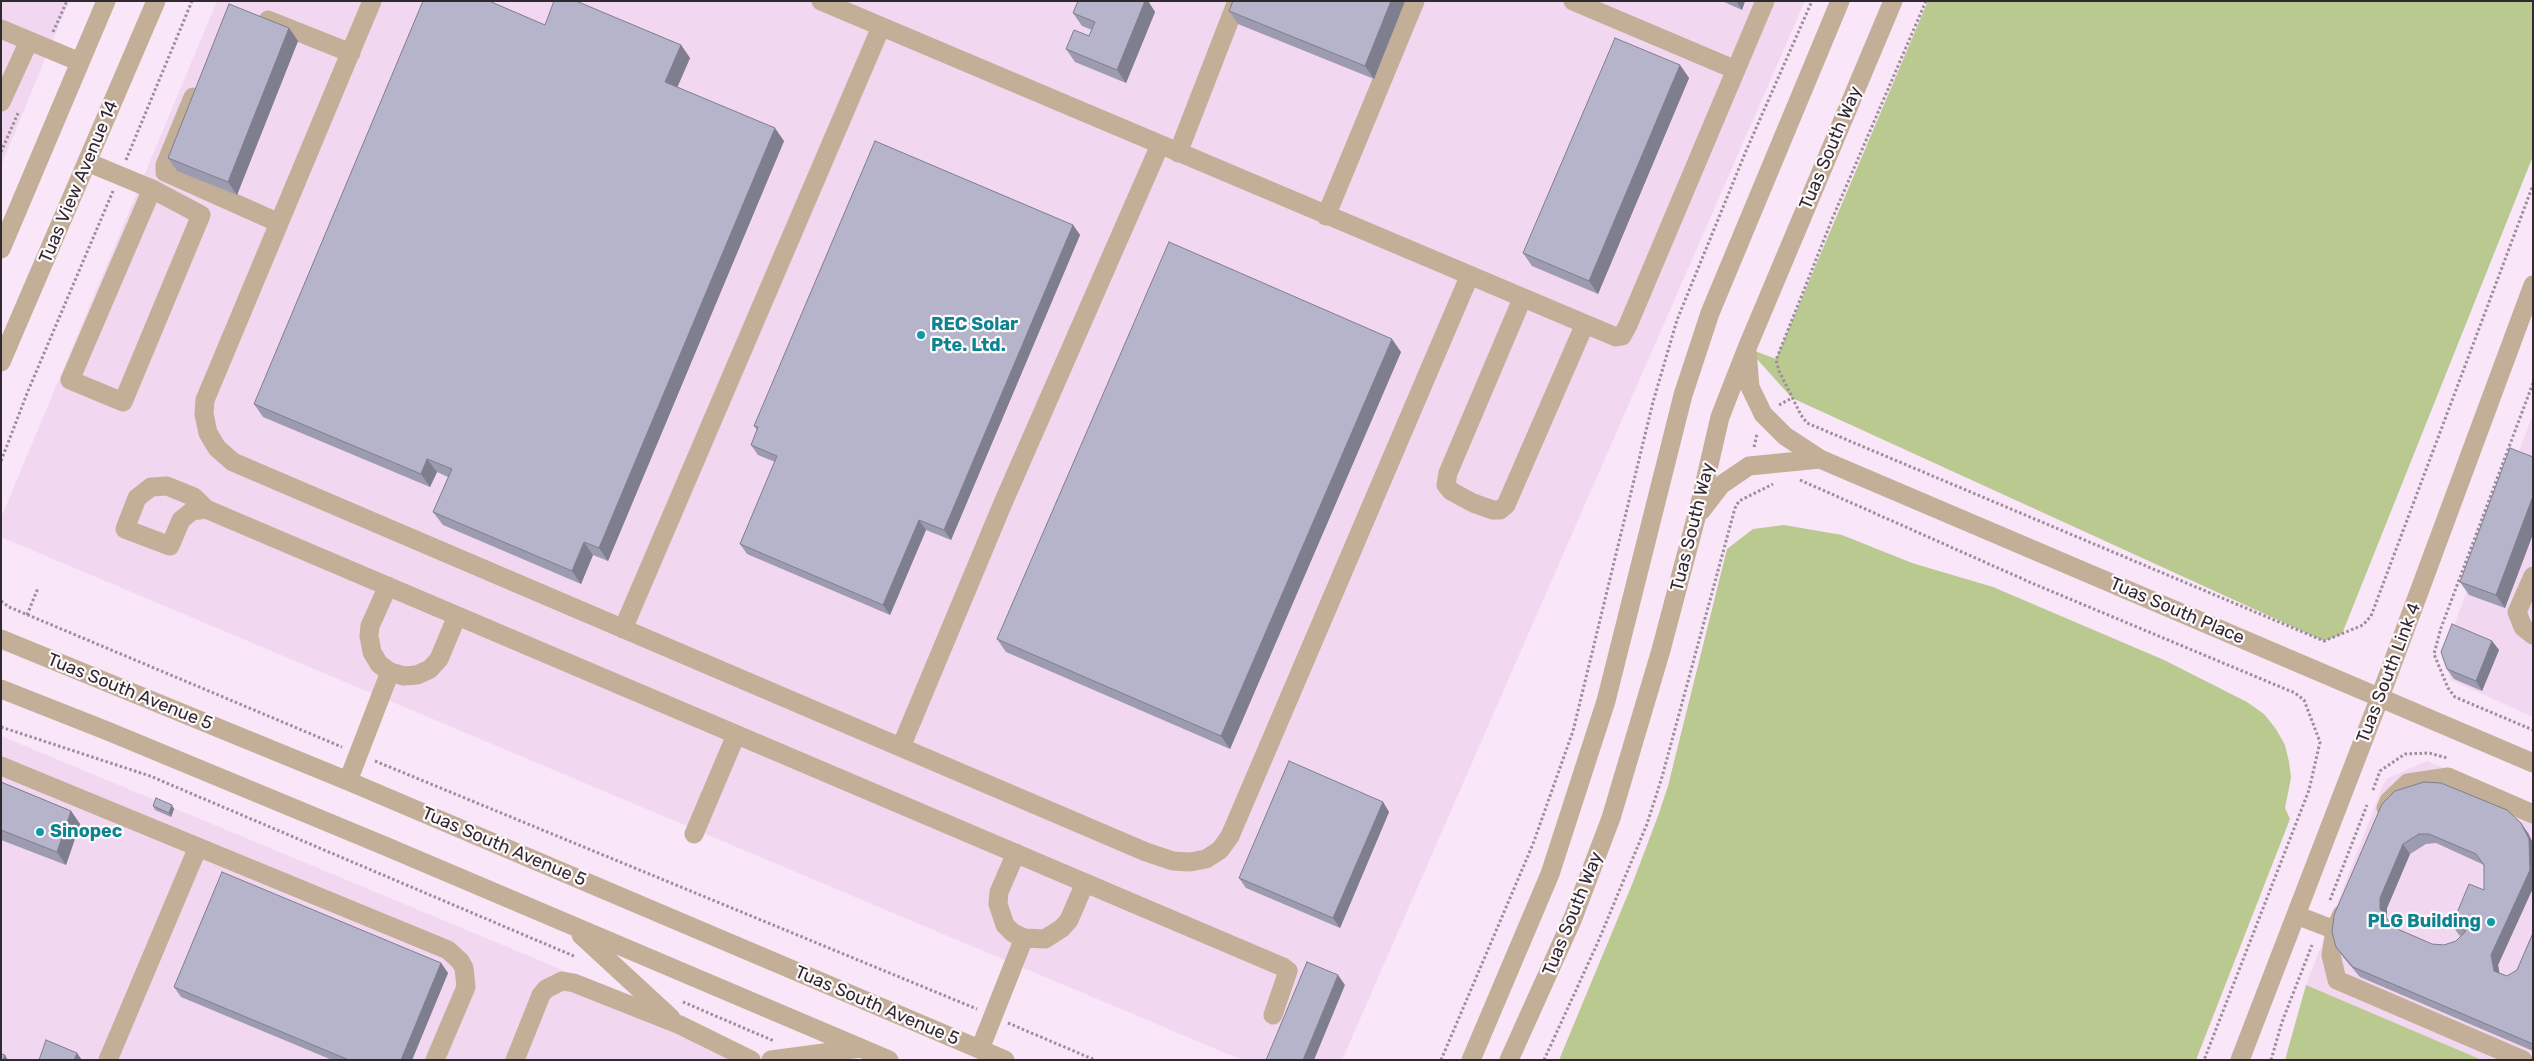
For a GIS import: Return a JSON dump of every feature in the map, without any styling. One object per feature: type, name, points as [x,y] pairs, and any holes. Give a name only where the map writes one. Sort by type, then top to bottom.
[{"type":"street","points":[[1,249],[106,1]]},
{"type":"street","name":"Tuas View Avenue 14","points":[[1,362],[156,1]]},
{"type":"street","points":[[372,1],[205,400],[204,414],[208,433],[217,448],[233,462],[900,747],[1173,861],[1190,862],[1206,859],[1220,850],[1230,836],[1469,277]]},
{"type":"street","points":[[821,1],[1610,337],[1622,336],[1625,332],[1766,1]]},
{"type":"street","points":[[1178,153],[1237,1]]},
{"type":"street","points":[[1326,216],[1415,1]]},
{"type":"street","points":[[1573,1],[1736,70]]},
{"type":"street","name":"Tuas South Way","points":[[1470,1060],[1550,874],[1606,701],[1683,395],[1710,313],[1840,1]]},
{"type":"street","name":"Tuas South Way","points":[[1509,1060],[1573,918],[1611,818],[1660,650],[1696,517],[1720,417],[1746,348],[1893,1]]},
{"type":"street","points":[[247,11],[350,53]]},
{"type":"street","points":[[623,629],[882,27]]},
{"type":"street","points":[[1,29],[80,62]]},
{"type":"street","points":[[1,102],[28,41]]},
{"type":"street","points":[[199,82],[165,165],[165,172],[279,223]]},
{"type":"street","points":[[900,747],[1007,494],[1160,145]]},
{"type":"street","points":[[87,162],[152,189],[201,215],[123,402],[70,380],[152,189]]},
{"type":"street","name":"Tuas South Link 4","points":[[2240,1060],[2380,697],[2533,285]]},
{"type":"street","points":[[1522,299],[1448,473],[1446,485],[1451,491],[1473,503],[1493,510],[1500,510],[1506,505],[1584,326]]},
{"type":"street","name":"Tuas South Place","points":[[1746,348],[1750,387],[1763,414],[1785,436],[1820,459],[2533,763]]},
{"type":"street","name":"Tuas South Place","points":[[1696,517],[1721,485],[1749,466],[1820,459]]},
{"type":"street","points":[[206,509],[1283,967],[1288,971],[1273,1015]]},
{"type":"street","points":[[2533,576],[2517,612],[2522,627],[2533,635]]},
{"type":"street","points":[[388,586],[370,626],[369,636],[372,652],[379,664],[390,672],[410,675],[430,669],[439,659],[457,616]]},
{"type":"street","name":"Tuas South Avenue 5","points":[[1,639],[348,781],[1005,1060]]},
{"type":"street","points":[[348,781],[390,672]]},
{"type":"street","points":[[1,689],[106,730],[889,1060]]},
{"type":"street","points":[[694,834],[736,735]]},
{"type":"street","points":[[1,766],[448,950],[460,961],[464,968],[466,987],[435,1060]]},
{"type":"street","points":[[2378,827],[2389,801],[2408,783],[2448,777],[2533,814]]},
{"type":"street","points":[[108,1060],[198,847]]},
{"type":"street","points":[[1016,854],[999,892],[998,904],[1005,925],[1013,933],[1024,938],[1045,939],[1062,928],[1069,920],[1085,883]]},
{"type":"street","points":[[2350,896],[2328,927],[2331,955],[2337,980],[2522,1060]]},
{"type":"street","points":[[2296,915],[2328,927]]},
{"type":"street","points":[[571,925],[680,1025]]},
{"type":"street","points":[[980,1049],[1024,938]]},
{"type":"street","points":[[516,1060],[541,995],[546,989],[562,981],[574,983],[680,1025],[732,1056],[751,1060]]},
{"type":"street","points":[[771,1060],[862,1048]]},
{"type":"path","points":[[1,461],[28,391],[192,1]]},
{"type":"path","points":[[1441,1060],[1533,844],[1574,731],[1653,402],[1677,320],[1746,151],[1812,1]]},
{"type":"path","points":[[1926,1],[1833,217],[1776,360],[1778,371],[1801,415],[1807,423],[1816,427],[2324,641],[2363,625],[2371,616],[2533,185]]},
{"type":"path","points":[[2533,383],[2441,628],[2434,654],[2448,688],[2456,697],[2533,730]]},
{"type":"path","points":[[1797,479],[2034,584],[2295,693],[2304,700],[2320,742],[2309,790],[2204,1060]]},
{"type":"path","points":[[1544,1060],[1598,942],[1647,824],[1662,777],[1735,508],[1739,501],[1778,481]]},
{"type":"path","points":[[27,615],[38,588]]},
{"type":"path","points":[[1,601],[27,615],[1095,1060]]},
{"type":"path","points":[[1,727],[150,776],[578,958]]},
{"type":"path","points":[[2270,1060],[2282,1022],[2328,927],[2380,771],[2405,754],[2428,753],[2450,760]]},
{"type":"path","points":[[676,999],[776,1042]]},
{"type":"shaded area","points":[[1,1],[69,1],[1,166]]},
{"type":"shaded area","points":[[217,1],[1805,1],[1342,1060],[1242,1060],[1,537],[1,518]]},
{"type":"shaded area","points":[[2533,414],[2533,717],[2451,680],[2442,658]]},
{"type":"shaded area","points":[[1,736],[541,961],[772,1060],[1,1060]]},
{"type":"shaded area","points":[[2427,761],[2533,804],[2533,1060],[2482,1060],[2306,985],[2383,785],[2388,778]]},
{"type":"green space","points":[[1928,1],[2533,1],[2533,156],[2342,634],[2324,641],[1792,398],[1747,348],[1776,359]]},
{"type":"green space","points":[[1784,525],[1842,535],[1912,563],[1993,587],[2164,660],[2247,702],[2264,714],[2276,729],[2285,745],[2289,762],[2291,778],[2285,808],[2290,819],[2196,1060],[1559,1060],[1633,882],[1668,786],[1727,549],[1753,529]]},
{"type":"green space","points":[[2306,985],[2482,1060],[2285,1060]]},
{"type":"building","points":[[423,1],[489,1],[545,25],[554,1],[576,1],[681,45],[665,82],[775,128],[599,548],[584,542],[572,571],[433,512],[452,469],[427,459],[421,474],[254,404]]},
{"type":"building","points":[[1078,1],[1145,1],[1117,70],[1066,49],[1074,30],[1089,36],[1095,22],[1073,13]]},
{"type":"building","points":[[1233,1],[1391,1],[1365,66],[1229,11]]},
{"type":"building","points":[[229,4],[289,28],[228,182],[168,158]]},
{"type":"building","points":[[1615,38],[1680,65],[1589,281],[1523,253]]},
{"type":"building","name":"REC Solar Pte. Ltd.","points":[[875,141],[1073,225],[944,530],[919,520],[883,605],[740,544],[777,456],[751,445],[758,427],[754,426]]},
{"type":"building","points":[[1169,242],[1392,339],[1221,736],[997,639]]},
{"type":"building","points":[[2510,448],[2533,457],[2533,496],[2496,595],[2460,582]]},
{"type":"building","points":[[2452,624],[2492,641],[2476,681],[2447,669],[2441,652]]},
{"type":"building","points":[[1289,761],[1383,802],[1333,918],[1239,878]]},
{"type":"building","name":"Sinopec","points":[[1,782],[71,811],[57,852],[1,830]]},
{"type":"building","name":"PLG Building","points":[[2424,782],[2441,783],[2507,810],[2521,823],[2529,839],[2530,870],[2491,955],[2494,971],[2507,976],[2517,970],[2533,933],[2533,1044],[2353,967],[2336,947],[2332,932],[2334,915],[2382,804],[2395,791]],"holes":[[[2419,834],[2429,834],[2476,854],[2484,865],[2484,890],[2469,884],[2452,925],[2466,931],[2456,941],[2444,945],[2432,944],[2393,927],[2380,909],[2380,898],[2403,844]]]},
{"type":"building","points":[[156,798],[172,805],[169,813],[153,806]]},
{"type":"building","points":[[222,872],[441,963],[401,1060],[349,1060],[174,987]]},
{"type":"building","points":[[1307,962],[1338,975],[1303,1060],[1266,1060]]},
{"type":"building","points":[[46,1040],[77,1053],[74,1060],[39,1060]]},
{"type":"building","points":[[1,1054],[5,1055],[3,1060],[1,1060]]},
{"type":"place","name":"REC Solar Pte. Ltd.","points":[[921,335]]},
{"type":"place","name":"Sinopec","points":[[40,832]]},
{"type":"place","name":"PLG Building","points":[[2491,922]]}]
